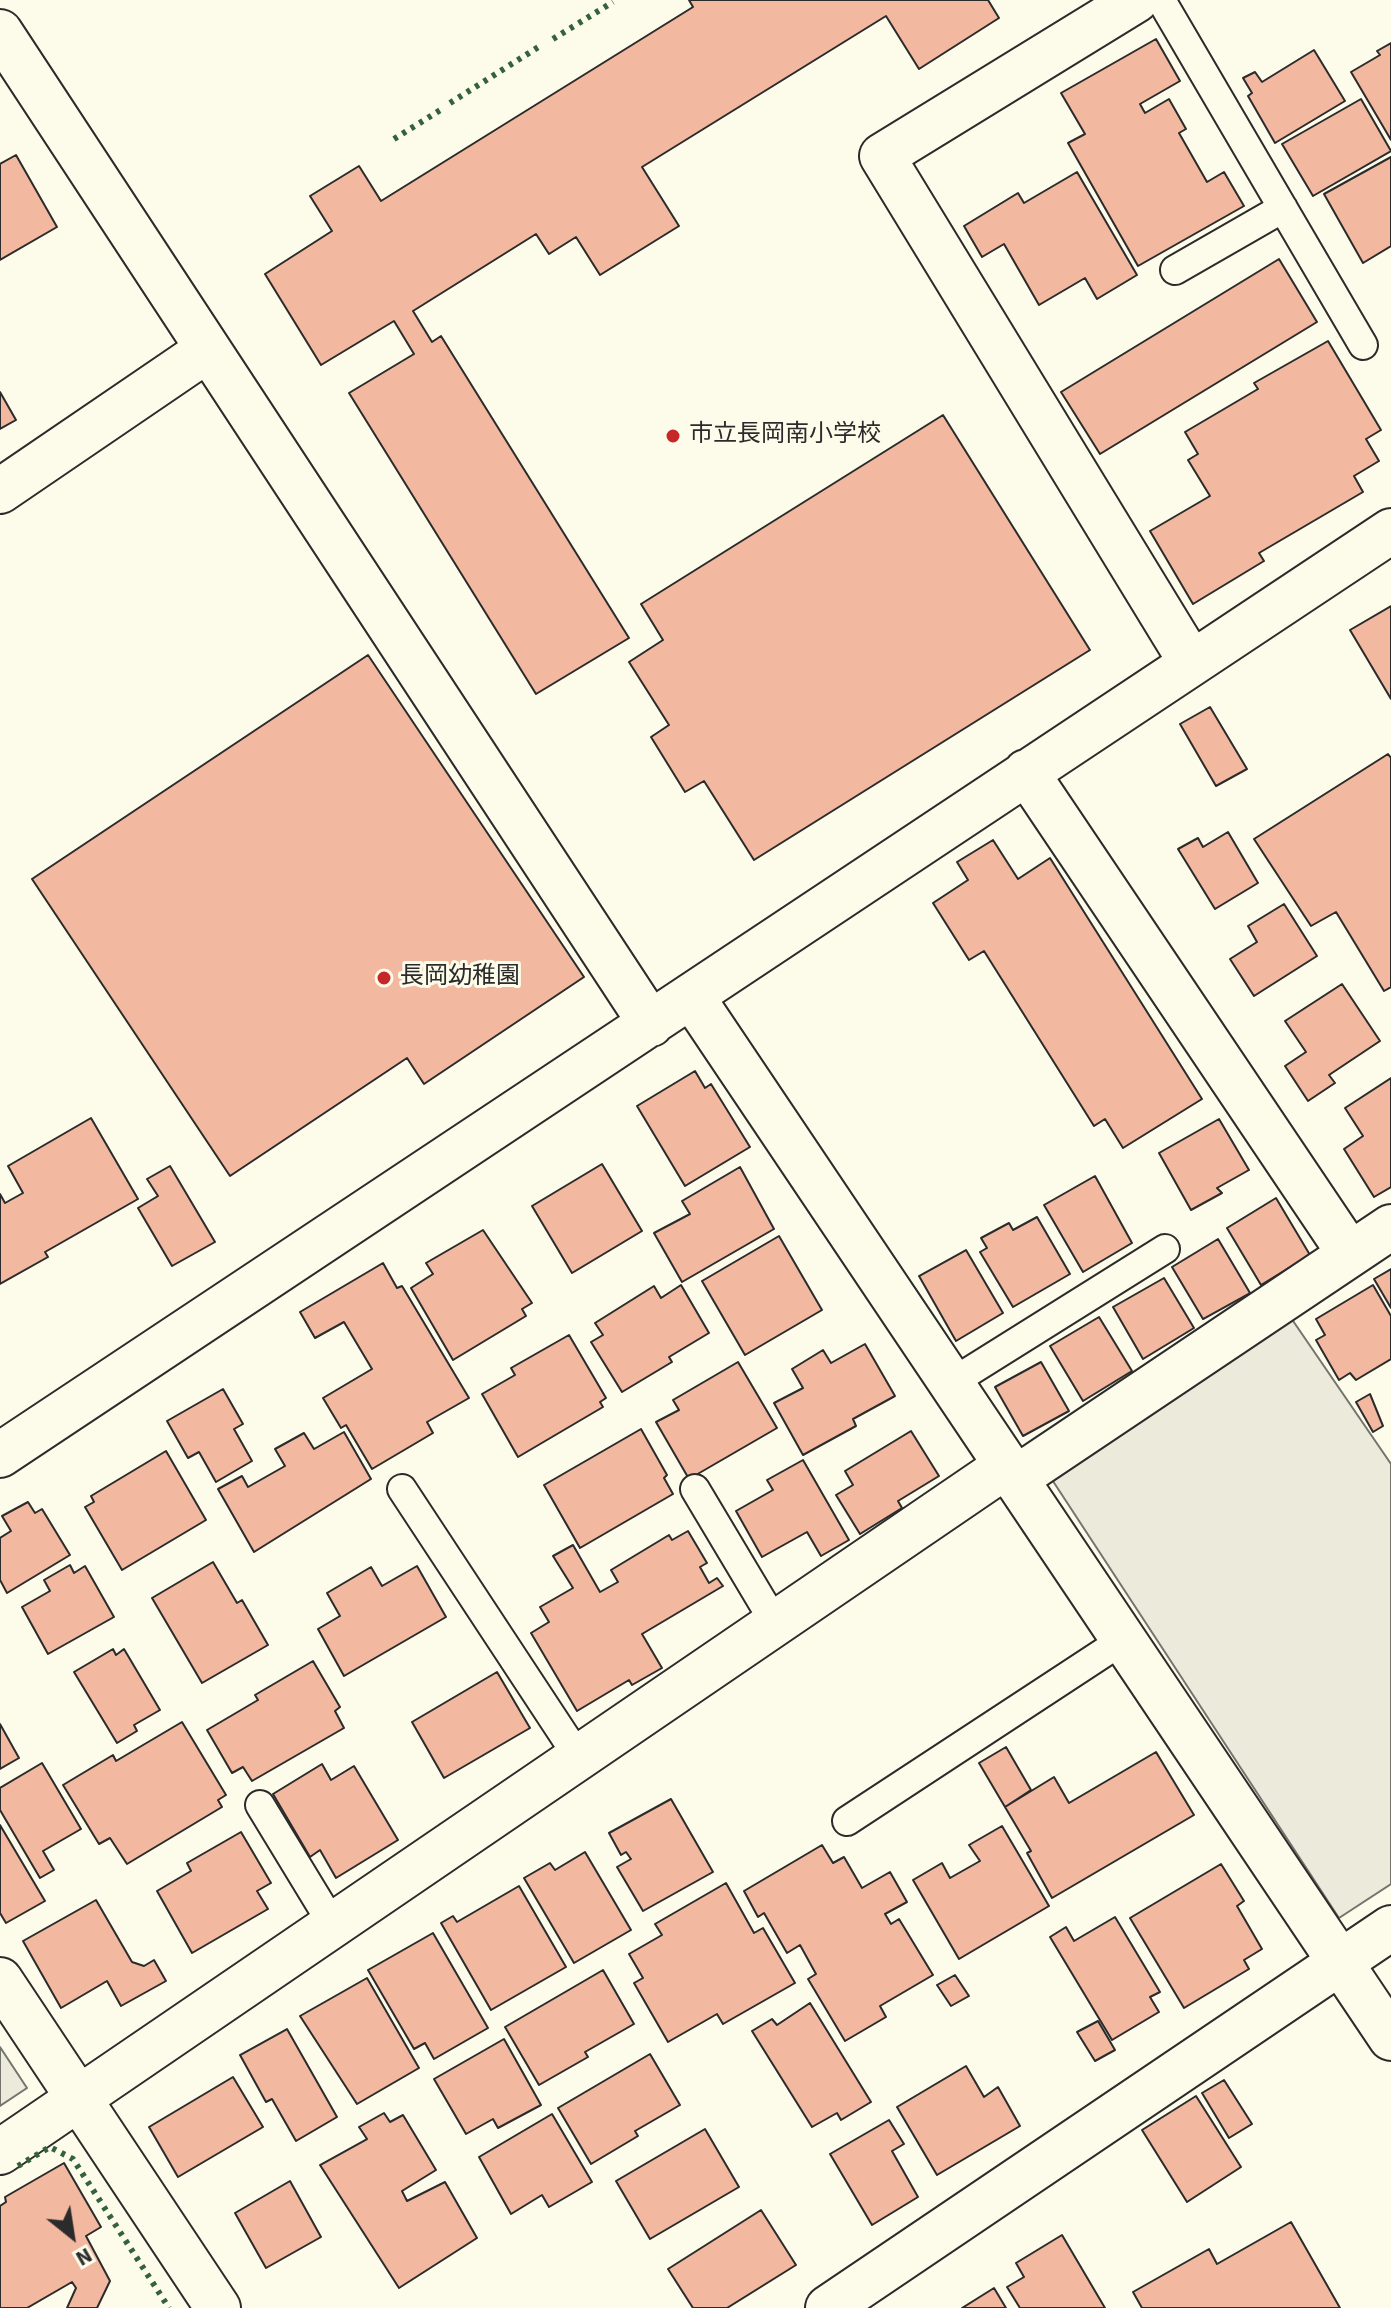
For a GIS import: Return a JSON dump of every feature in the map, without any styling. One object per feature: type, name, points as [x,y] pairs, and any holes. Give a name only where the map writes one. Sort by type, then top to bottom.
[{"type":"street","points":[[1136,0],[882,156],[1191,662]]},
{"type":"street","points":[[0,32],[651,1024]]},
{"type":"street","points":[[0,491],[207,350]]},
{"type":"street","points":[[0,1455],[1391,531]]},
{"type":"street","points":[[1026,772],[1350,1254]]},
{"type":"street","points":[[692,997],[1391,2038]]},
{"type":"street","points":[[0,2152],[775,1623],[1391,1227]]},
{"type":"street","points":[[828,2308],[1391,1928]]},
{"type":"street","points":[[0,1980],[218,2308]]},
{"type":"lane","points":[[1161,0],[1363,345]]},
{"type":"lane","points":[[1175,270],[1283,208]]},
{"type":"lane","points":[[951,1383],[1165,1249]]},
{"type":"lane","points":[[402,1489],[579,1758]]},
{"type":"lane","points":[[695,1489],[775,1623]]},
{"type":"lane","points":[[847,1821],[1123,1640]]},
{"type":"lane","points":[[260,1805],[333,1925]]},
{"type":"shaded area","points":[[1289,1315],[1391,1464],[1391,1884],[1339,1918],[1047,1472]]},
{"type":"shaded area","points":[[0,2047],[27,2088],[0,2106]]},
{"type":"building","points":[[689,0],[988,0],[999,18],[919,69],[886,16],[642,167],[679,226],[600,275],[576,237],[549,254],[536,234],[413,311],[432,342],[441,336],[629,638],[536,694],[349,393],[414,354],[394,321],[321,365],[265,274],[332,231],[310,196],[359,166],[381,201],[693,7]]},
{"type":"building","points":[[1156,39],[1180,81],[1140,104],[1145,113],[1169,99],[1186,129],[1179,133],[1207,182],[1224,172],[1244,206],[1138,266],[1068,143],[1085,134],[1061,93]]},
{"type":"building","points":[[1391,43],[1391,140],[1351,72],[1380,55],[1377,51]]},
{"type":"building","points":[[1314,50],[1345,101],[1275,143],[1248,96],[1252,93],[1243,78],[1255,72],[1262,82]]},
{"type":"building","points":[[1361,99],[1391,151],[1313,196],[1282,144]]},
{"type":"building","points":[[16,155],[57,227],[0,260],[0,164]]},
{"type":"building","points":[[1391,157],[1391,246],[1363,263],[1324,194]]},
{"type":"building","points":[[1077,172],[1137,275],[1097,299],[1085,278],[1039,305],[1004,244],[982,257],[964,226],[1018,193],[1024,203]]},
{"type":"building","points":[[1279,259],[1317,322],[1100,454],[1061,392]]},
{"type":"building","points":[[1328,341],[1381,430],[1366,439],[1379,461],[1354,476],[1363,492],[1259,553],[1264,561],[1193,604],[1150,531],[1210,496],[1188,460],[1198,454],[1185,432],[1258,389],[1254,383]]},
{"type":"building","points":[[0,392],[16,420],[0,429]]},
{"type":"building","points":[[943,415],[1090,650],[754,860],[704,781],[685,792],[651,737],[669,725],[629,662],[663,640],[641,604]]},
{"type":"building","points":[[1391,606],[1391,699],[1350,630]]},
{"type":"building","points":[[368,655],[584,977],[424,1084],[407,1058],[230,1176],[32,879]]},
{"type":"building","points":[[1210,707],[1247,769],[1216,786],[1180,724]]},
{"type":"building","points":[[1388,754],[1391,758],[1391,987],[1384,991],[1336,912],[1311,926],[1254,839]]},
{"type":"building","points":[[1228,832],[1258,883],[1215,909],[1178,849],[1198,838],[1203,847]]},
{"type":"building","points":[[993,840],[1018,879],[1050,858],[1202,1099],[1123,1148],[1105,1119],[1094,1126],[984,951],[969,960],[933,903],[968,880],[957,862]]},
{"type":"building","points":[[1284,904],[1317,956],[1254,996],[1230,959],[1257,942],[1248,926]]},
{"type":"building","points":[[1342,984],[1380,1041],[1329,1075],[1335,1083],[1308,1101],[1285,1066],[1306,1052],[1285,1021]]},
{"type":"building","points":[[695,1071],[705,1088],[711,1084],[750,1147],[685,1186],[637,1106]]},
{"type":"building","points":[[1391,1078],[1391,1187],[1374,1197],[1344,1149],[1363,1136],[1345,1108]]},
{"type":"building","points":[[91,1118],[138,1199],[45,1252],[48,1257],[0,1284],[0,1194],[5,1203],[23,1193],[8,1166]]},
{"type":"building","points":[[1219,1119],[1249,1170],[1217,1188],[1222,1193],[1191,1210],[1159,1153]]},
{"type":"building","points":[[602,1164],[642,1231],[572,1273],[532,1206]]},
{"type":"building","points":[[170,1166],[215,1242],[172,1266],[138,1208],[158,1196],[147,1179]]},
{"type":"building","points":[[740,1167],[774,1229],[682,1282],[654,1233],[690,1214],[682,1201]]},
{"type":"building","points":[[1095,1176],[1132,1243],[1083,1272],[1044,1205]]},
{"type":"building","points":[[1276,1198],[1310,1255],[1261,1285],[1227,1228]]},
{"type":"building","points":[[1037,1217],[1070,1274],[1013,1307],[980,1252],[987,1248],[981,1238],[1009,1223],[1013,1230]]},
{"type":"building","points":[[483,1230],[532,1303],[522,1309],[526,1316],[453,1360],[411,1288],[433,1274],[426,1263]]},
{"type":"building","points":[[779,1236],[822,1310],[745,1355],[702,1281]]},
{"type":"building","points":[[1218,1239],[1250,1293],[1203,1319],[1172,1267]]},
{"type":"building","points":[[966,1250],[1003,1313],[956,1341],[919,1276]]},
{"type":"building","points":[[383,1263],[397,1288],[402,1286],[469,1398],[427,1422],[433,1433],[372,1469],[346,1425],[341,1428],[323,1398],[372,1369],[344,1322],[315,1338],[300,1312]]},
{"type":"building","points":[[1391,1269],[1391,1308],[1374,1279]]},
{"type":"building","points":[[1164,1278],[1194,1328],[1143,1359],[1113,1307]]},
{"type":"building","points":[[681,1285],[709,1333],[669,1357],[672,1362],[622,1392],[591,1342],[603,1335],[595,1323],[654,1286],[661,1298]]},
{"type":"building","points":[[1373,1285],[1391,1316],[1391,1359],[1356,1380],[1350,1373],[1339,1380],[1316,1340],[1325,1335],[1316,1319]]},
{"type":"building","points":[[1099,1317],[1132,1371],[1083,1401],[1050,1346]]},
{"type":"building","points":[[569,1335],[606,1398],[600,1402],[603,1407],[518,1457],[482,1394],[515,1375],[511,1368]]},
{"type":"building","points":[[865,1344],[895,1396],[853,1419],[856,1426],[803,1455],[774,1403],[803,1388],[792,1369],[823,1350],[831,1363]]},
{"type":"building","points":[[738,1362],[777,1428],[689,1479],[656,1422],[679,1410],[673,1400]]},
{"type":"building","points":[[1041,1362],[1069,1411],[1023,1436],[995,1387]]},
{"type":"building","points":[[223,1389],[243,1424],[234,1429],[252,1461],[216,1482],[199,1452],[188,1458],[167,1421]]},
{"type":"building","points":[[1370,1394],[1383,1426],[1373,1432],[1356,1402]]},
{"type":"building","points":[[641,1429],[667,1475],[664,1478],[673,1494],[580,1548],[544,1485]]},
{"type":"building","points":[[911,1431],[939,1476],[898,1501],[902,1508],[860,1534],[836,1495],[853,1485],[845,1471]]},
{"type":"building","points":[[344,1432],[371,1479],[254,1552],[218,1489],[242,1476],[248,1487],[285,1466],[275,1449],[304,1433],[314,1449]]},
{"type":"building","points":[[166,1451],[206,1520],[122,1570],[85,1507],[94,1502],[91,1496]]},
{"type":"building","points":[[803,1460],[849,1540],[821,1556],[807,1532],[762,1557],[736,1511],[773,1490],[767,1480]]},
{"type":"building","points":[[28,1502],[35,1513],[42,1509],[70,1555],[7,1593],[0,1580],[0,1538],[11,1531],[2,1516]]},
{"type":"building","points":[[688,1531],[707,1563],[700,1567],[709,1583],[717,1578],[723,1586],[642,1634],[662,1668],[632,1685],[629,1680],[577,1711],[531,1633],[549,1622],[540,1607],[573,1588],[553,1556],[573,1545],[600,1592],[618,1582],[611,1570],[669,1535],[672,1540]]},
{"type":"building","points":[[213,1562],[237,1603],[242,1600],[268,1645],[202,1683],[152,1598]]},
{"type":"building","points":[[70,1565],[74,1573],[85,1566],[114,1617],[48,1654],[22,1607],[50,1591],[44,1580]]},
{"type":"building","points":[[417,1566],[446,1617],[344,1676],[318,1629],[340,1616],[327,1593],[371,1567],[382,1586]]},
{"type":"building","points":[[113,1649],[116,1655],[124,1649],[160,1710],[134,1725],[137,1731],[117,1743],[74,1672]]},
{"type":"building","points":[[313,1661],[340,1707],[335,1711],[344,1728],[252,1781],[243,1767],[232,1773],[207,1730],[258,1700],[255,1695]]},
{"type":"building","points":[[497,1672],[530,1728],[444,1778],[412,1722]]},
{"type":"building","points":[[182,1722],[226,1795],[218,1800],[222,1807],[127,1864],[110,1838],[99,1844],[63,1785],[113,1755],[116,1761]]},
{"type":"building","points":[[0,1724],[19,1758],[0,1769]]},
{"type":"building","points":[[1006,1747],[1031,1790],[1005,1807],[979,1763]]},
{"type":"building","points":[[1156,1752],[1194,1815],[1052,1898],[1027,1853],[1031,1851],[1005,1807],[1054,1777],[1069,1803]]},
{"type":"building","points":[[42,1763],[81,1829],[43,1851],[54,1870],[40,1878],[0,1810],[0,1788]]},
{"type":"building","points":[[322,1764],[331,1780],[354,1766],[398,1840],[336,1878],[320,1850],[310,1857],[273,1794]]},
{"type":"building","points":[[671,1799],[713,1872],[643,1911],[617,1867],[631,1859],[626,1852],[621,1855],[609,1833]]},
{"type":"building","points":[[0,1825],[45,1901],[6,1923],[0,1913]]},
{"type":"building","points":[[1002,1826],[1049,1906],[959,1959],[913,1880],[942,1863],[950,1878],[980,1861],[969,1845]]},
{"type":"building","points":[[241,1832],[271,1883],[257,1891],[268,1909],[192,1953],[157,1891],[191,1871],[187,1863]]},
{"type":"building","points":[[822,1845],[833,1863],[844,1857],[862,1888],[890,1872],[907,1902],[885,1914],[891,1924],[899,1919],[933,1975],[880,2006],[886,2017],[845,2041],[808,1979],[816,1974],[800,1945],[787,1953],[764,1913],[758,1917],[744,1891]]},
{"type":"building","points":[[585,1852],[631,1930],[574,1963],[524,1878],[550,1863],[555,1870]]},
{"type":"building","points":[[1221,1864],[1244,1901],[1237,1906],[1262,1949],[1244,1960],[1249,1969],[1184,2008],[1130,1918]]},
{"type":"building","points":[[726,1883],[754,1933],[763,1928],[795,1983],[723,2024],[717,2014],[668,2042],[634,1983],[643,1978],[629,1954],[662,1935],[655,1924]]},
{"type":"building","points":[[519,1886],[566,1967],[491,2010],[441,1923],[453,1916],[457,1922]]},
{"type":"building","points":[[96,1900],[132,1962],[144,1966],[154,1960],[166,1981],[121,2006],[107,1981],[61,2008],[23,1941]]},
{"type":"building","points":[[1115,1917],[1160,1992],[1150,1997],[1159,2012],[1112,2040],[1050,1937],[1066,1927],[1074,1941]]},
{"type":"building","points":[[433,1933],[488,2028],[434,2059],[425,2043],[414,2049],[368,1970]]},
{"type":"building","points":[[603,1970],[634,2024],[585,2052],[588,2057],[539,2085],[505,2027]]},
{"type":"building","points":[[955,1975],[969,1996],[951,2006],[937,1985]]},
{"type":"building","points":[[367,1978],[419,2068],[357,2104],[300,2016]]},
{"type":"building","points":[[810,2003],[871,2102],[841,2120],[837,2113],[812,2127],[752,2031],[772,2019],[777,2025]]},
{"type":"building","points":[[1098,2021],[1115,2050],[1095,2061],[1077,2032]]},
{"type":"building","points":[[287,2029],[337,2117],[296,2141],[272,2099],[266,2102],[240,2055]]},
{"type":"building","points":[[504,2039],[541,2105],[498,2128],[493,2119],[466,2134],[434,2079]]},
{"type":"building","points":[[650,2054],[680,2105],[635,2131],[638,2136],[591,2164],[558,2108]]},
{"type":"building","points":[[966,2066],[984,2097],[998,2087],[1020,2126],[937,2175],[897,2107]]},
{"type":"building","points":[[233,2077],[263,2127],[178,2177],[149,2127]]},
{"type":"building","points":[[1224,2080],[1252,2124],[1229,2138],[1202,2093]]},
{"type":"building","points":[[1196,2096],[1241,2167],[1187,2202],[1142,2130]]},
{"type":"building","points":[[384,2113],[390,2122],[403,2115],[436,2170],[402,2191],[407,2201],[445,2182],[477,2238],[399,2288],[320,2165],[367,2139],[359,2127]]},
{"type":"building","points":[[552,2114],[592,2182],[549,2207],[542,2195],[511,2214],[479,2157]]},
{"type":"building","points":[[889,2120],[904,2144],[892,2151],[918,2197],[872,2225],[830,2154]]},
{"type":"building","points":[[705,2129],[739,2187],[650,2239],[616,2181]]},
{"type":"building","points":[[64,2163],[101,2227],[86,2236],[110,2281],[97,2308],[67,2308],[76,2288],[72,2282],[27,2308],[0,2308],[0,2206],[6,2202],[5,2197]]},
{"type":"building","points":[[290,2181],[321,2237],[266,2268],[235,2213]]},
{"type":"building","points":[[761,2210],[796,2265],[727,2308],[693,2308],[668,2269]]},
{"type":"building","points":[[1291,2222],[1340,2308],[1142,2308],[1133,2292],[1209,2249],[1217,2264]]},
{"type":"building","points":[[1062,2235],[1105,2308],[1020,2308],[1007,2287],[1024,2277],[1016,2263]]},
{"type":"building","points":[[994,2288],[1006,2308],[962,2308]]},
{"type":"hedge","points":[[553,39],[613,2]]},
{"type":"hedge","points":[[450,103],[540,46]]},
{"type":"hedge","points":[[394,139],[442,109]]},
{"type":"hedge","points":[[18,2166],[50,2147],[73,2159],[169,2308]]},
{"type":"place","name":"市立長岡南小学校","points":[[673,436]]},
{"type":"place","name":"長岡幼稚園","points":[[384,978]]}]
